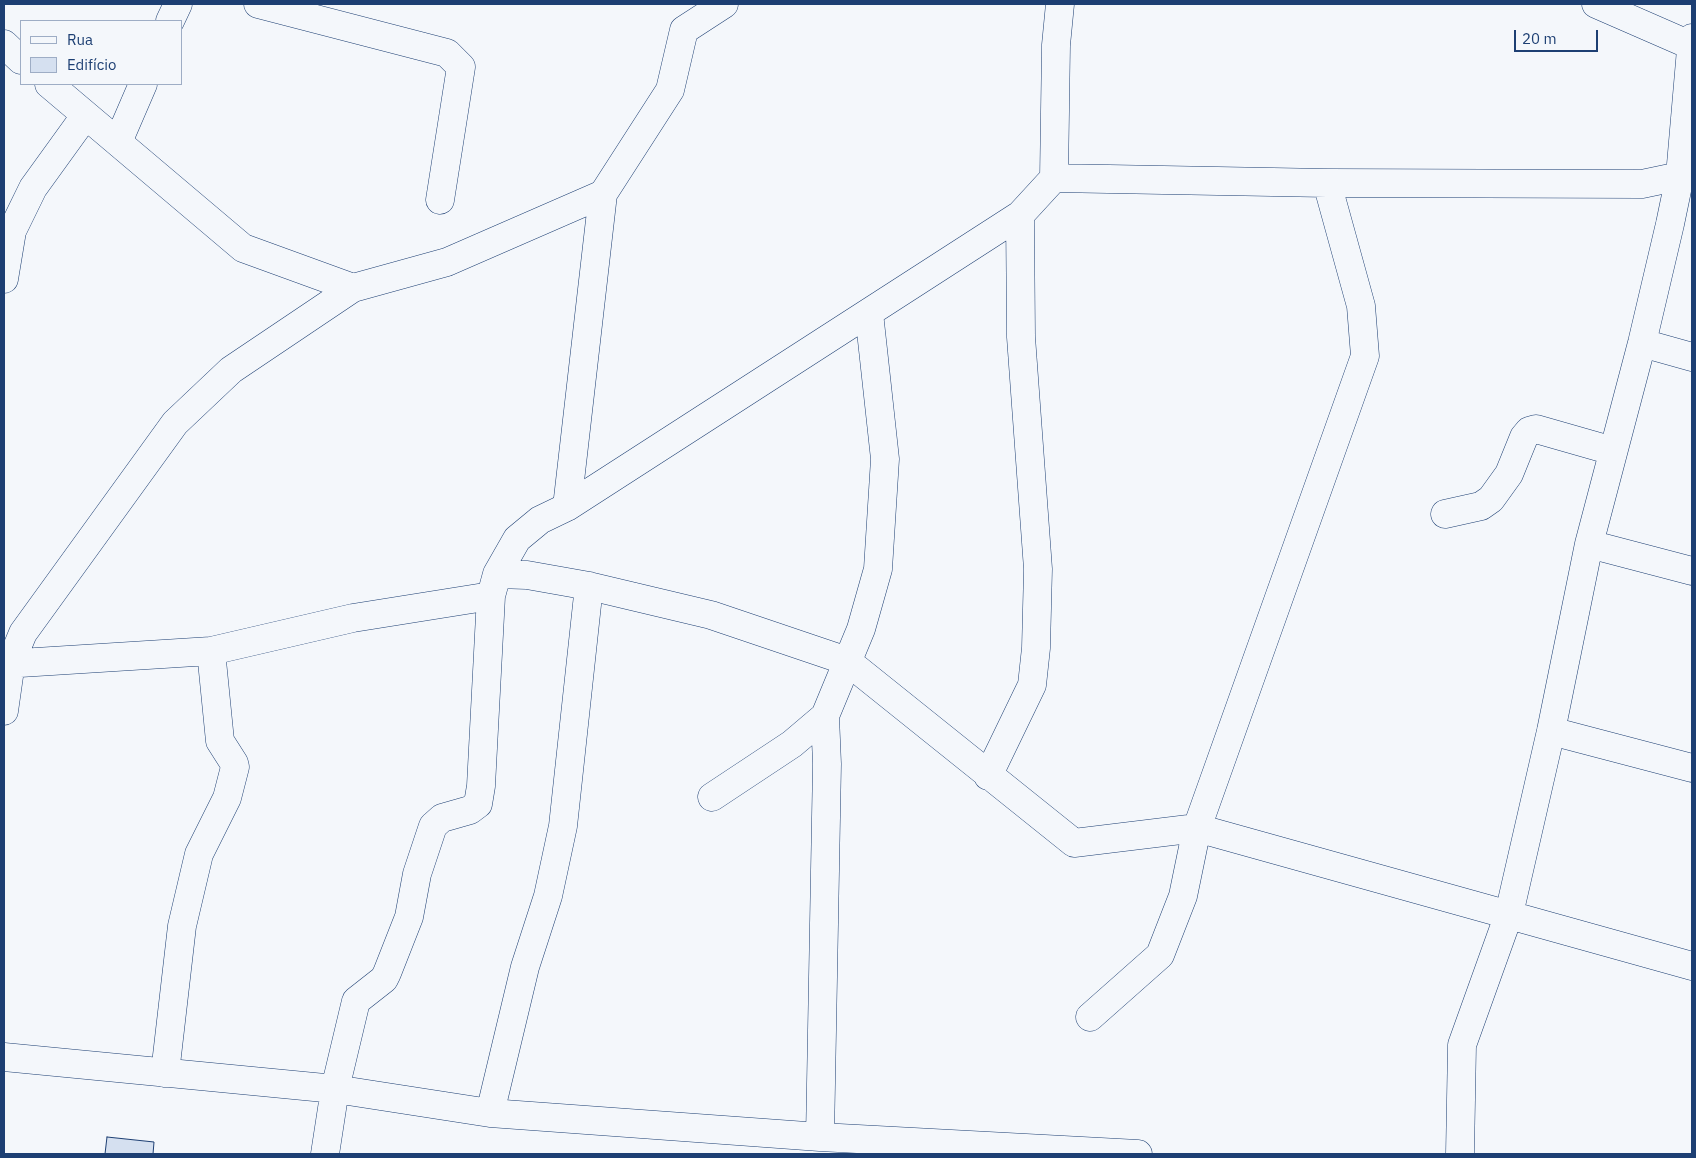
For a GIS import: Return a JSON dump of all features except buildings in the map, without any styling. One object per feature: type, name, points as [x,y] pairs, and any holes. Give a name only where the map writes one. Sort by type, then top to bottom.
[{"type":"street","points":[[170,20],[178,4]]},
{"type":"street","points":[[258,4],[447,53],[456,62],[460,67],[440,200]]},
{"type":"street","points":[[567,507],[603,194],[670,90],[683,17],[724,4]]},
{"type":"street","points":[[325,1154],[335,1089],[356,1001],[384,979],[387,973],[409,917],[418,874],[432,826],[442,818],[470,810],[478,804],[481,786],[494,585],[518,539],[540,520],[567,507],[1020,215],[1054,178],[1056,45],[1060,4]]},
{"type":"street","points":[[1460,1154],[1462,1045],[1509,914],[1551,731],[1589,544],[1686,177],[1691,42],[1596,4]]},
{"type":"street","points":[[4,44],[20,59]]},
{"type":"street","points":[[50,85],[243,248],[353,288]]},
{"type":"street","points":[[118,142],[143,85]]},
{"type":"street","points":[[4,279],[8,232],[33,188],[85,116]]},
{"type":"street","points":[[1054,178],[1327,183],[1642,184],[1686,177]]},
{"type":"street","points":[[1090,1017],[1160,955],[1183,896],[1197,828],[1365,356],[1361,306],[1327,183]]},
{"type":"street","points":[[4,711],[7,663],[13,630],[175,423],[230,370],[353,288],[447,262],[603,194]]},
{"type":"street","points":[[988,776],[1032,685],[1036,648],[1038,568],[1021,337],[1020,215]]},
{"type":"street","points":[[712,797],[792,744],[824,716],[861,629],[878,560],[885,459],[869,313]]},
{"type":"street","points":[[1642,343],[1692,357]]},
{"type":"street","points":[[1445,514],[1481,506],[1492,499],[1509,474],[1524,437],[1529,431],[1536,429],[1614,451]]},
{"type":"street","points":[[1589,544],[1692,571]]},
{"type":"street","points":[[7,663],[211,651],[527,576],[589,586],[711,615],[847,661],[1074,844],[1197,828],[1692,966]]},
{"type":"street","points":[[490,1113],[525,967],[548,896],[563,826],[589,586]]},
{"type":"street","points":[[165,1073],[182,926],[199,854],[228,798],[235,767],[220,741],[211,651]]},
{"type":"street","points":[[820,1137],[827,764],[824,716]]},
{"type":"street","points":[[1551,731],[1692,768]]},
{"type":"street","points":[[4,1057],[335,1089],[490,1113],[820,1137],[1138,1154]]}]
